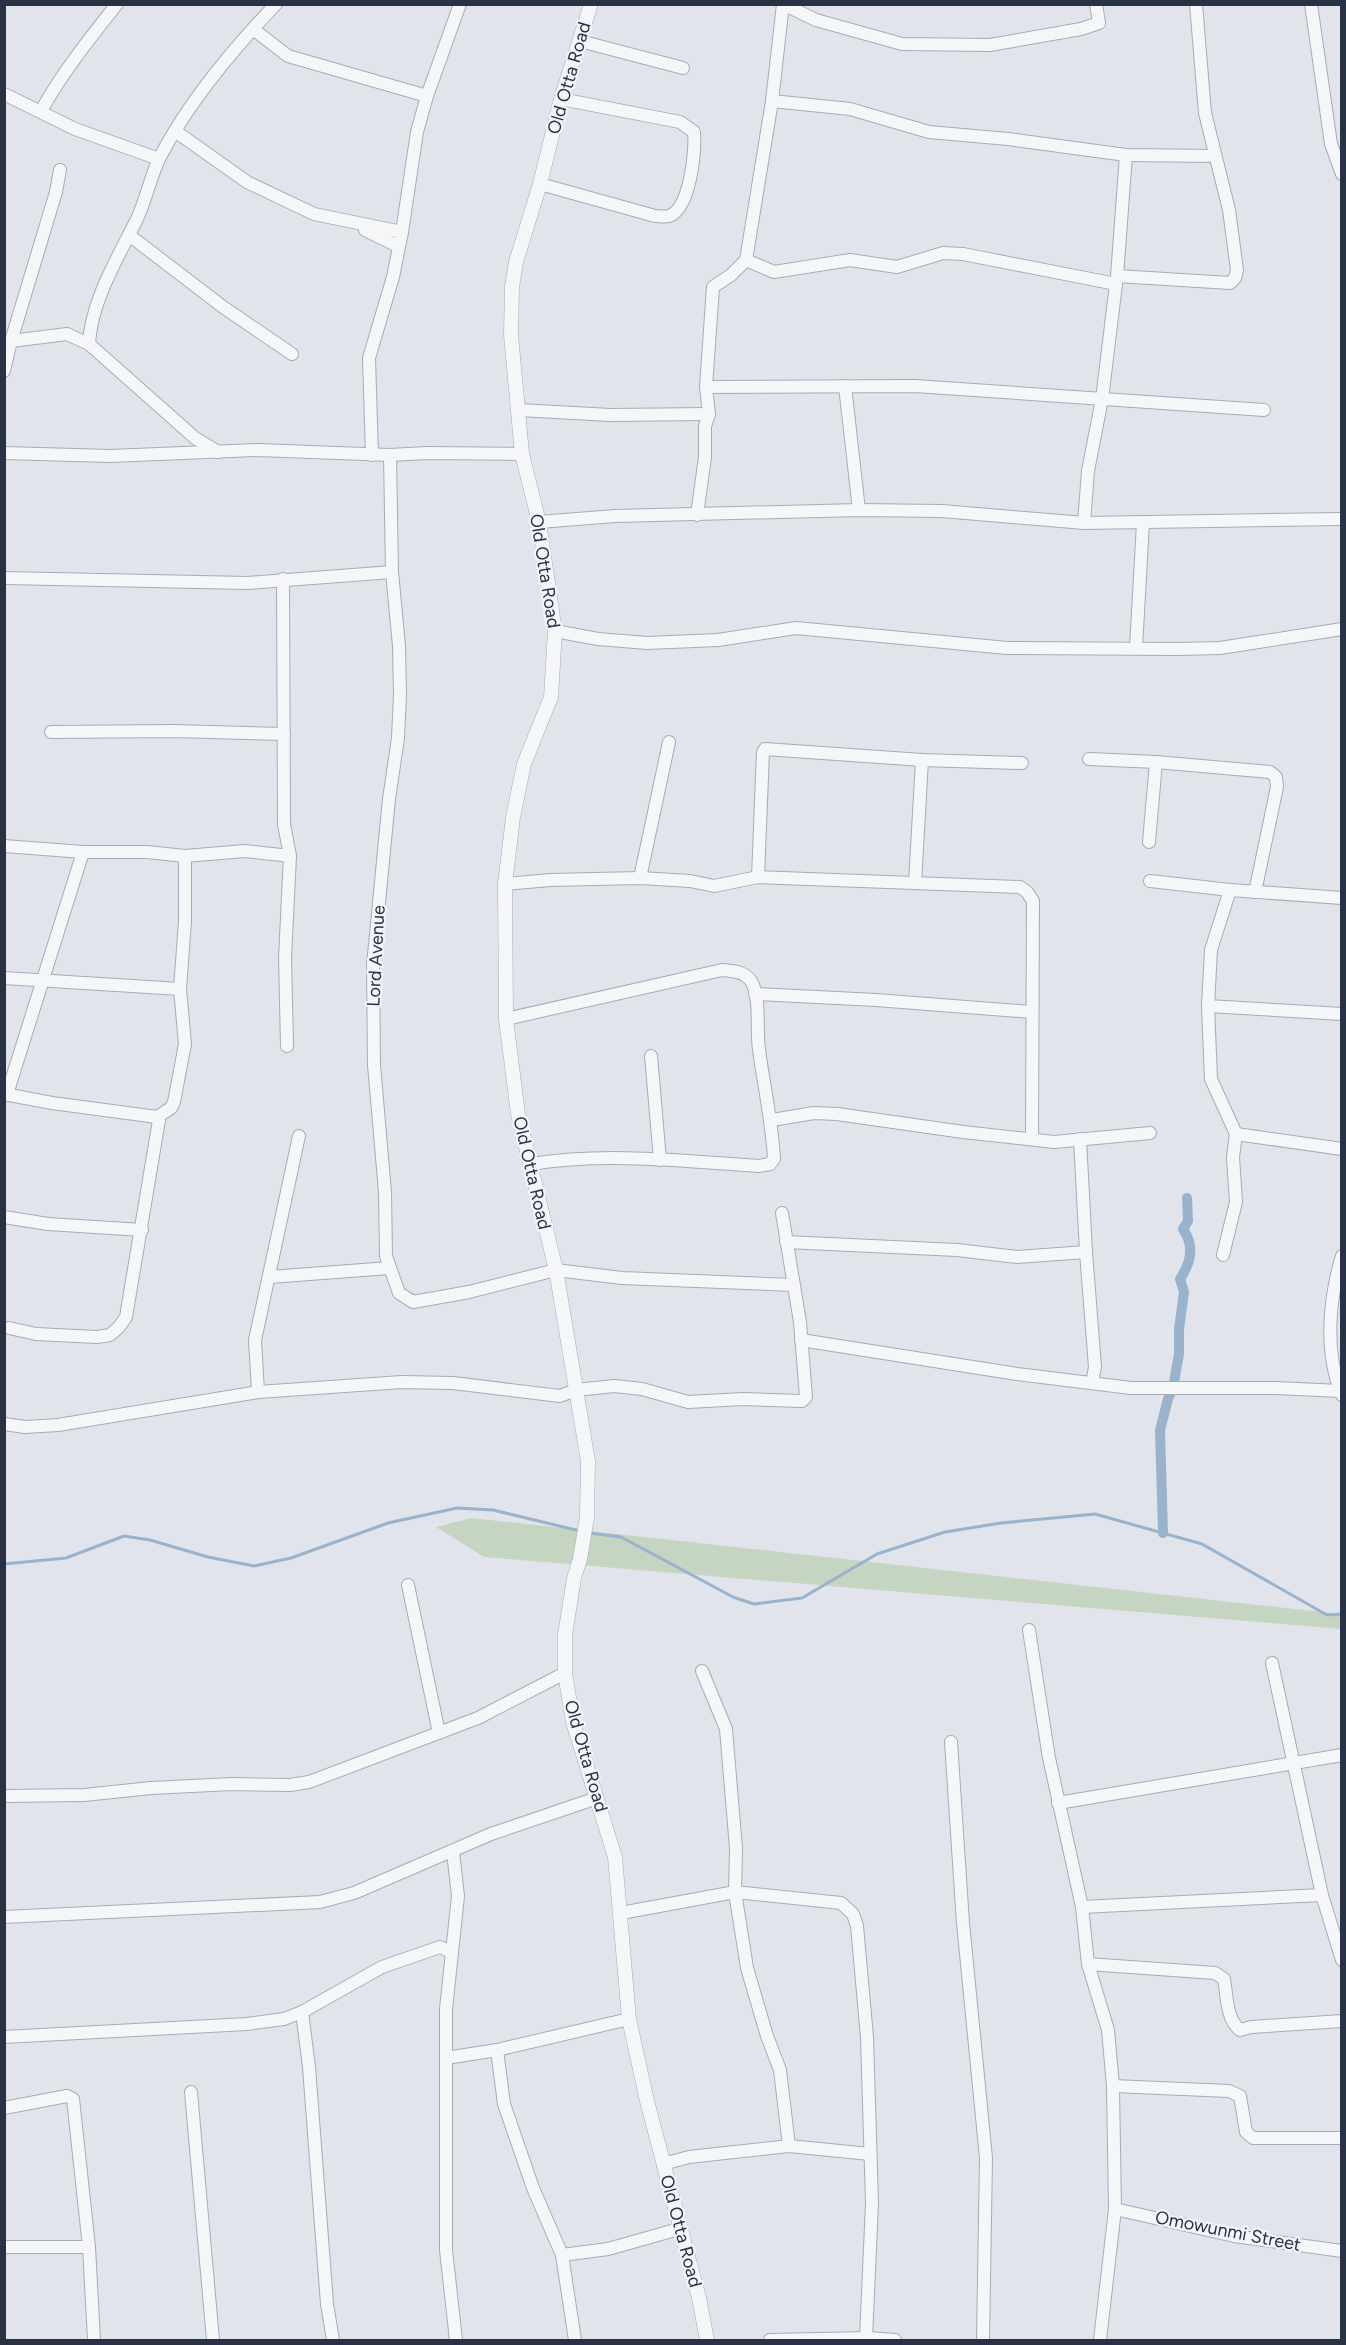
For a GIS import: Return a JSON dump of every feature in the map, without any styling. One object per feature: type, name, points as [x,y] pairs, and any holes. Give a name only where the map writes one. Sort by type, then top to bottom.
[{"type":"street","points":[[41,111],[85,45],[117,4]]},
{"type":"street","points":[[89,344],[90,326],[107,282],[144,204],[159,159],[204,90],[276,4]]},
{"type":"street","points":[[372,455],[369,358],[393,277],[417,132],[427,96],[460,4]]},
{"type":"street","name":"Old Otta Road","points":[[591,4],[561,99],[540,184],[516,262],[512,287],[511,335],[522,454],[539,522],[555,631],[551,697],[524,764],[513,817],[505,884],[506,1019],[518,1114],[555,1270],[588,1461],[589,1502],[565,1635],[565,1673],[573,1722],[615,1857],[629,2019],[679,2229],[699,2298],[707,2340]]},
{"type":"street","points":[[697,515],[705,457],[705,426],[709,414],[706,387],[713,287],[746,260],[772,101],[783,4],[816,20],[902,44],[990,45],[1081,29],[1099,23],[1096,4]]},
{"type":"street","points":[[746,260],[774,272],[850,260],[897,267],[943,253],[963,254],[1117,280],[1230,283],[1235,278],[1237,270],[1228,210],[1205,113],[1196,4]]},
{"type":"street","points":[[1311,4],[1331,144],[1341,174]]},
{"type":"street","points":[[253,29],[288,56],[427,96]]},
{"type":"street","points":[[580,41],[683,68]]},
{"type":"street","points":[[4,94],[75,129],[159,159]]},
{"type":"street","points":[[540,184],[655,216],[670,216],[678,209],[687,195],[695,143],[694,132],[680,122],[561,99]]},
{"type":"street","points":[[772,101],[850,109],[929,132],[1008,139],[1126,155],[1215,156]]},
{"type":"street","points":[[176,131],[247,182],[314,214],[402,232]]},
{"type":"street","points":[[1084,523],[1088,471],[1102,399],[1117,280],[1126,155]]},
{"type":"street","points":[[4,371],[11,340],[53,202],[60,170]]},
{"type":"street","points":[[348,222],[398,246]]},
{"type":"street","points":[[129,235],[223,307],[292,354]]},
{"type":"street","points":[[11,340],[67,334],[90,326]]},
{"type":"street","points":[[67,334],[89,344],[195,438],[218,452]]},
{"type":"street","points":[[845,386],[859,510]]},
{"type":"street","points":[[706,387],[915,386],[1264,410]]},
{"type":"street","points":[[519,410],[610,415],[709,414]]},
{"type":"street","points":[[4,453],[110,456],[258,450],[372,455],[522,454]]},
{"type":"street","name":"Lord Avenue","points":[[390,455],[392,572],[399,646],[398,738],[389,799],[373,965],[374,1065],[385,1192],[384,1236],[389,1268],[399,1293],[413,1302],[469,1292],[555,1270]]},
{"type":"street","points":[[539,522],[615,516],[859,510],[942,510],[1084,523],[1341,519]]},
{"type":"street","points":[[1136,648],[1143,523]]},
{"type":"street","points":[[4,578],[248,583],[392,572]]},
{"type":"street","points":[[283,579],[284,824],[290,856],[285,957],[287,1046]]},
{"type":"street","points":[[555,631],[598,639],[647,643],[718,640],[796,628],[1006,648],[1220,648],[1341,629]]},
{"type":"street","points":[[51,732],[172,731],[284,734]]},
{"type":"street","points":[[640,878],[669,742]]},
{"type":"street","points":[[758,877],[763,752],[765,749],[921,760],[1022,763]]},
{"type":"street","points":[[1089,759],[1156,762],[1270,772],[1276,777],[1277,787],[1255,892]]},
{"type":"street","points":[[915,883],[921,760]]},
{"type":"street","points":[[1149,842],[1156,762]]},
{"type":"street","points":[[4,846],[83,852],[147,852],[185,856],[245,851],[290,856]]},
{"type":"street","points":[[83,852],[44,981],[6,1094],[52,1103],[158,1117],[171,1108],[174,1102],[185,1044],[180,989],[185,856]]},
{"type":"street","points":[[505,884],[550,880],[640,878],[690,881],[714,886],[758,877],[1020,887],[1034,901],[1032,1139]]},
{"type":"street","points":[[1150,881],[1230,890],[1341,898]]},
{"type":"street","points":[[1223,1255],[1236,1202],[1233,1157],[1236,1134],[1211,1079],[1208,1006],[1211,950],[1230,890]]},
{"type":"street","points":[[506,1019],[722,970],[740,972],[751,981],[755,994],[758,1048],[772,1120],[774,1159],[770,1164],[759,1166],[572,1158],[531,1164]]},
{"type":"street","points":[[4,978],[180,989]]},
{"type":"street","points":[[755,994],[990,1007],[1032,1012]]},
{"type":"street","points":[[1208,1006],[1341,1014]]},
{"type":"street","points":[[651,1056],[660,1160]]},
{"type":"street","points":[[772,1120],[814,1113],[837,1113],[963,1132],[1054,1142],[1150,1133]]},
{"type":"street","points":[[9,1328],[36,1334],[97,1337],[110,1335],[126,1317],[142,1230],[158,1117]]},
{"type":"street","points":[[1236,1134],[1341,1149]]},
{"type":"street","points":[[258,1392],[255,1340],[299,1136]]},
{"type":"street","points":[[1080,1139],[1095,1367],[1092,1383]]},
{"type":"street","points":[[4,1424],[25,1428],[58,1425],[258,1392],[402,1382],[453,1383],[560,1396],[576,1390],[614,1386],[633,1388],[688,1402],[742,1399],[802,1401],[806,1397],[801,1340],[782,1213]]},
{"type":"street","points":[[4,1217],[48,1224],[142,1230]]},
{"type":"street","points":[[786,1242],[936,1249],[1017,1257],[1086,1252]]},
{"type":"street","points":[[801,1340],[928,1361],[1131,1388],[1169,1386],[1227,1389],[1276,1388],[1341,1393],[1338,1361],[1331,1349],[1332,1296],[1341,1256]]},
{"type":"street","points":[[270,1277],[389,1268]]},
{"type":"street","points":[[555,1270],[622,1278],[793,1285]]},
{"type":"street","points":[[408,1585],[440,1732]]},
{"type":"street","points":[[1029,1629],[1058,1803],[1082,1907],[1088,1964],[1108,2030],[1113,2086],[1115,2209],[1100,2340]]},
{"type":"street","points":[[1272,1663],[1322,1895],[1341,1960]]},
{"type":"street","points":[[702,1671],[726,1729],[736,1848],[735,1892],[747,1968],[767,2036],[780,2070],[789,2146]]},
{"type":"street","points":[[4,1796],[84,1796],[151,1788],[300,1784],[478,1718],[565,1673]]},
{"type":"street","points":[[951,1742],[963,1923],[986,2158],[983,2340]]},
{"type":"street","points":[[1058,1803],[1341,1755]]},
{"type":"street","points":[[4,1917],[320,1902],[354,1893],[491,1834],[597,1798]]},
{"type":"street","points":[[453,1852],[458,1896],[447,2009],[446,2250],[456,2340]]},
{"type":"street","points":[[621,1913],[735,1892],[841,1903],[853,1914],[857,1926],[867,2037],[872,2203],[866,2338]]},
{"type":"street","points":[[1082,1907],[1322,1895]]},
{"type":"street","points":[[4,2037],[247,2024],[284,2019],[302,2012],[382,1966],[440,1947],[452,1952]]},
{"type":"street","points":[[1088,1964],[1215,1973],[1224,1978],[1230,2019],[1240,2030],[1251,2027],[1341,2021]]},
{"type":"street","points":[[302,2012],[312,2103],[327,2304],[333,2340]]},
{"type":"street","points":[[446,2058],[497,2050],[629,2019]]},
{"type":"street","points":[[497,2050],[504,2104],[533,2188],[562,2255],[575,2340]]},
{"type":"street","points":[[1113,2086],[1229,2091],[1240,2096],[1246,2133],[1253,2138],[1341,2138]]},
{"type":"street","points":[[190,2092],[213,2340]]},
{"type":"street","points":[[4,2108],[67,2096],[73,2099],[89,2247],[94,2340]]},
{"type":"street","points":[[663,2164],[689,2157],[789,2146],[870,2154]]},
{"type":"street","name":"Omowunmi Street","points":[[1115,2209],[1234,2236],[1341,2251]]},
{"type":"street","points":[[562,2255],[608,2248],[679,2229]]},
{"type":"street","points":[[4,2247],[89,2247]]},
{"type":"street","points":[[770,2340],[866,2338],[895,2340]]},
{"type":"green space","points":[[472,1518],[1341,1614],[1341,1629],[484,1557],[436,1527]]},
{"type":"waterway","points":[[1163,1533],[1160,1430],[1173,1388],[1179,1354],[1179,1329],[1184,1292],[1180,1279],[1187,1267],[1190,1254],[1189,1242],[1183,1229],[1188,1221],[1187,1198]]},
{"type":"waterway","points":[[4,1564],[66,1558],[124,1536],[150,1540],[208,1557],[254,1566],[291,1558],[388,1523],[457,1508],[493,1510],[580,1531]]},
{"type":"waterway","points":[[590,1533],[621,1537],[733,1597],[754,1604],[802,1598],[877,1554],[945,1532],[1001,1523],[1095,1514],[1202,1544],[1327,1615],[1342,1614]]}]
